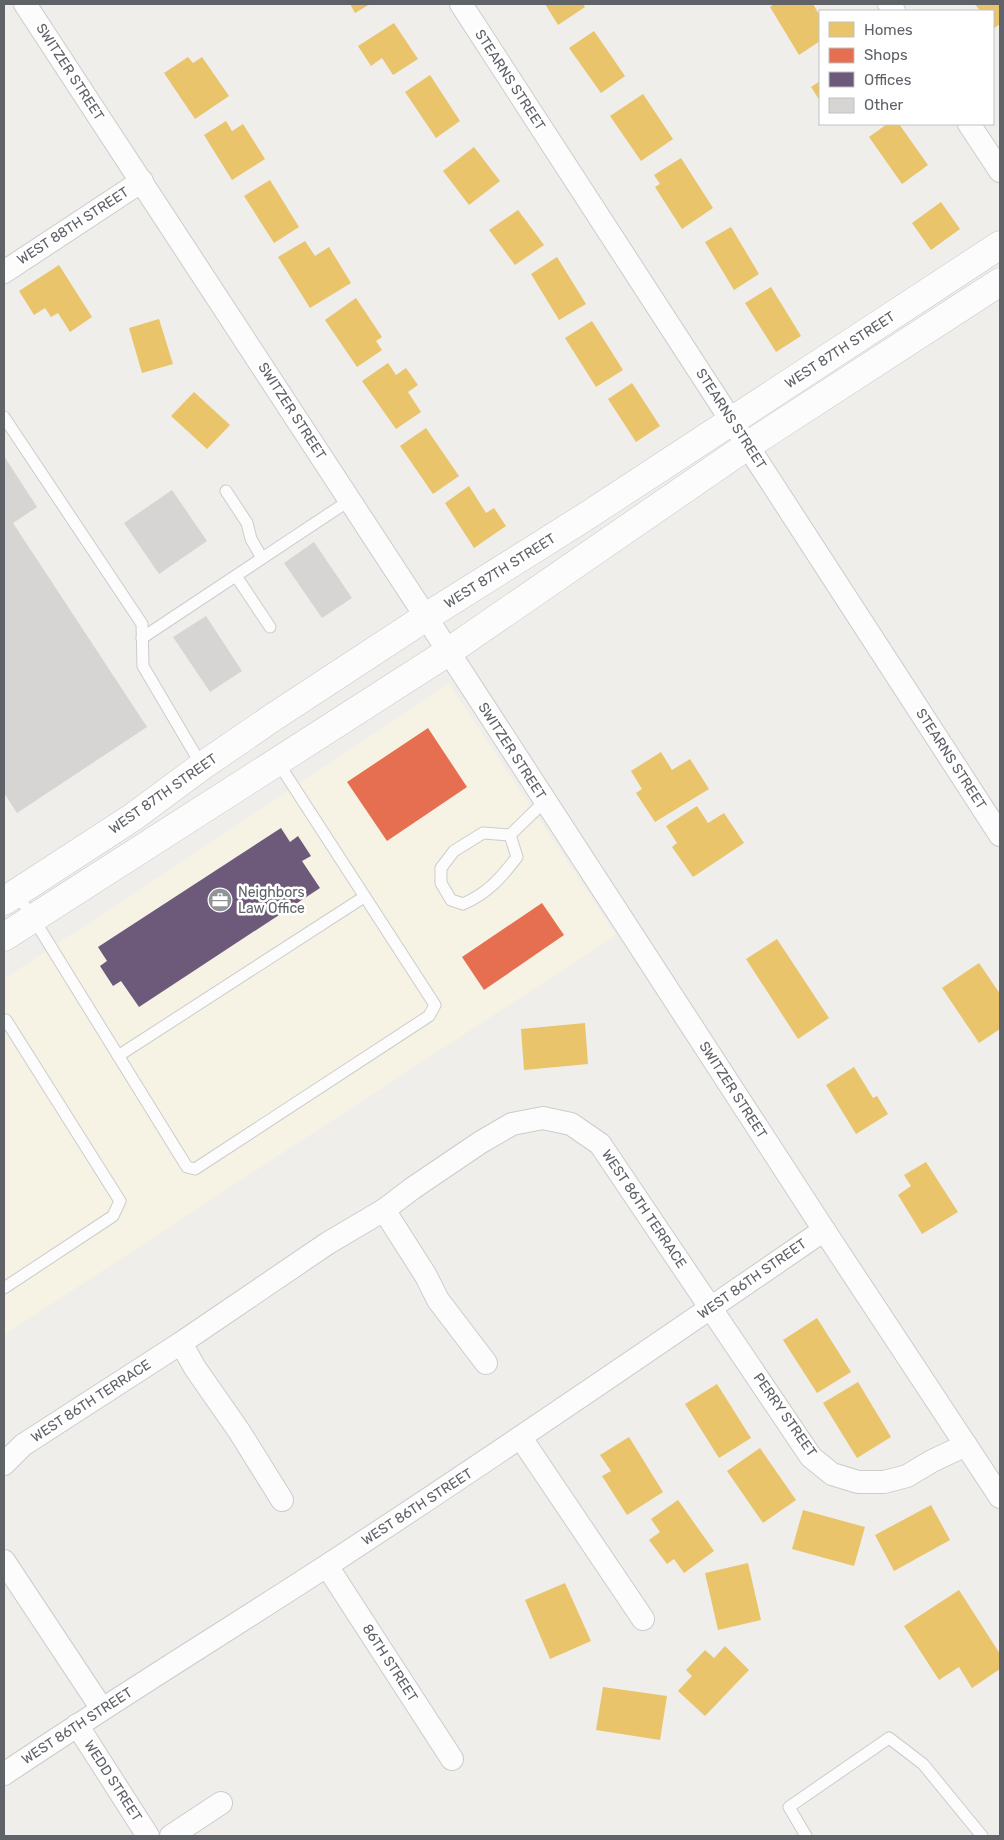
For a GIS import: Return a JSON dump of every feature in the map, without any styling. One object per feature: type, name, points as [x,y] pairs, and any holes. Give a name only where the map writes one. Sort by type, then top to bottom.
[{"type":"main road","name":"WEST 87TH STREET","points":[[7,897],[133,817],[202,766],[426,617],[582,519],[1000,245]]},
{"type":"main road","points":[[4,938],[448,652],[748,446],[1000,282]]},
{"type":"street","name":"SWITZER STREET","points":[[25,4],[1000,1497]]},
{"type":"street","name":"STEARNS STREET","points":[[461,4],[733,420],[1000,835]]},
{"type":"street","points":[[970,125],[1000,171]]},
{"type":"street","name":"WEST 88TH STREET","points":[[4,272],[142,181]]},
{"type":"street","name":"WEST 86TH TERRACE","points":[[4,1464],[24,1445],[181,1343],[328,1243],[384,1210],[481,1142],[512,1124],[543,1118],[571,1124],[600,1144],[711,1307]]},
{"type":"street","points":[[384,1210],[426,1276],[438,1300],[486,1363]]},
{"type":"street","name":"WEST 86TH STREET","points":[[4,1774],[77,1725],[327,1566],[520,1438],[824,1230]]},
{"type":"street","name":"PERRY STREET","points":[[711,1307],[812,1457],[832,1474],[858,1482],[884,1482],[907,1476],[932,1461],[966,1445]]},
{"type":"street","points":[[181,1343],[195,1368],[239,1431],[282,1500]]},
{"type":"street","points":[[520,1438],[643,1619]]},
{"type":"street","points":[[4,1561],[102,1709]]},
{"type":"street","name":"86TH STREET","points":[[327,1566],[452,1759]]},
{"type":"street","name":"WEDD STREET","points":[[77,1725],[148,1836]]},
{"type":"street","points":[[171,1836],[221,1803]]},
{"type":"lane","points":[[4,417],[142,624],[143,666],[202,766]]},
{"type":"lane","points":[[226,491],[247,522],[251,539],[262,558]]},
{"type":"lane","points":[[142,638],[350,500]]},
{"type":"lane","points":[[236,576],[270,627]]},
{"type":"lane","points":[[7,897],[33,918],[187,1167],[195,1169],[429,1016],[435,1005],[277,761]]},
{"type":"lane","points":[[510,835],[517,857],[499,881],[476,898],[463,904],[452,900],[441,883],[441,868],[454,851],[483,834],[510,835],[545,801]]},
{"type":"lane","points":[[118,1056],[364,896]]},
{"type":"lane","points":[[4,1021],[6,1020],[120,1201],[113,1216],[4,1288]]},
{"type":"lane","points":[[806,1836],[789,1807],[889,1738],[923,1764],[982,1836]]},
{"type":"shaded area","points":[[449,684],[616,935],[4,1335],[4,979]]},
{"type":"building: Homes","points":[[350,4],[370,4],[355,13]]},
{"type":"building: Homes","points":[[545,4],[583,4],[585,7],[558,25]]},
{"type":"building: Homes","points":[[774,4],[813,4],[819,14],[819,42],[799,55],[770,7]]},
{"type":"building: Homes","points":[[975,4],[1000,4],[1000,24],[994,28],[994,10],[979,10]]},
{"type":"building: Homes","points":[[394,23],[418,59],[393,75],[382,58],[371,66],[358,46]]},
{"type":"building: Homes","points":[[594,31],[625,76],[601,93],[569,48]]},
{"type":"building: Homes","points":[[188,57],[193,63],[202,57],[229,96],[195,119],[164,73]]},
{"type":"building: Homes","points":[[430,75],[460,121],[436,138],[405,92]]},
{"type":"building: Homes","points":[[819,82],[819,99],[811,87]]},
{"type":"building: Homes","points":[[643,94],[673,139],[641,161],[610,116]]},
{"type":"building: Homes","points":[[226,121],[232,131],[243,124],[265,159],[232,180],[204,135]]},
{"type":"building: Homes","points":[[886,125],[900,125],[928,165],[902,184],[869,137]]},
{"type":"building: Homes","points":[[474,147],[500,181],[469,205],[443,171]]},
{"type":"building: Homes","points":[[681,158],[713,208],[682,229],[655,187],[660,184],[654,175]]},
{"type":"building: Homes","points":[[270,180],[299,227],[274,243],[244,196]]},
{"type":"building: Homes","points":[[941,202],[960,229],[931,250],[912,223]]},
{"type":"building: Homes","points":[[518,210],[544,245],[515,265],[489,230]]},
{"type":"building: Homes","points":[[731,227],[759,274],[734,290],[705,242]]},
{"type":"building: Homes","points":[[305,241],[315,256],[329,247],[351,283],[310,308],[278,257]]},
{"type":"building: Homes","points":[[557,257],[586,304],[559,320],[531,274]]},
{"type":"building: Homes","points":[[59,265],[92,317],[70,332],[58,313],[51,317],[45,308],[34,315],[19,291]]},
{"type":"building: Homes","points":[[771,287],[801,336],[776,352],[745,303]]},
{"type":"building: Homes","points":[[356,298],[382,337],[376,341],[382,350],[357,367],[325,320]]},
{"type":"building: Homes","points":[[159,319],[173,364],[142,373],[129,328]]},
{"type":"building: Homes","points":[[592,321],[623,370],[596,387],[565,338]]},
{"type":"building: Homes","points":[[388,363],[396,375],[406,368],[418,385],[408,392],[421,412],[396,429],[362,381]]},
{"type":"building: Homes","points":[[632,383],[660,426],[636,442],[608,399]]},
{"type":"building: Homes","points":[[194,392],[230,425],[207,449],[171,416]]},
{"type":"building: Homes","points":[[426,428],[459,476],[433,494],[400,446]]},
{"type":"building: Homes","points":[[469,486],[486,513],[494,508],[506,526],[474,548],[445,503]]},
{"type":"building: Homes","points":[[661,752],[672,770],[690,759],[709,789],[655,822],[636,793],[642,789],[631,771]]},
{"type":"building: Homes","points":[[697,806],[708,823],[724,813],[744,843],[693,877],[672,847],[677,843],[666,826]]},
{"type":"building: Homes","points":[[777,939],[829,1018],[798,1039],[746,959]]},
{"type":"building: Homes","points":[[979,963],[1000,994],[1000,1029],[979,1043],[942,988]]},
{"type":"building: Homes","points":[[585,1023],[588,1064],[524,1070],[521,1029]]},
{"type":"building: Homes","points":[[854,1067],[873,1098],[877,1096],[888,1114],[856,1134],[826,1085]]},
{"type":"building: Homes","points":[[926,1162],[958,1212],[922,1234],[898,1195],[911,1186],[904,1175]]},
{"type":"building: Homes","points":[[817,1318],[851,1372],[817,1393],[783,1340]]},
{"type":"building: Homes","points":[[858,1382],[891,1437],[857,1458],[823,1403]]},
{"type":"building: Homes","points":[[717,1384],[751,1438],[719,1458],[685,1404]]},
{"type":"building: Homes","points":[[629,1437],[663,1492],[627,1515],[602,1476],[611,1471],[600,1455]]},
{"type":"building: Homes","points":[[760,1448],[796,1500],[763,1523],[727,1471]]},
{"type":"building: Homes","points":[[678,1500],[714,1551],[684,1573],[674,1559],[667,1564],[649,1540],[660,1532],[651,1519]]},
{"type":"building: Homes","points":[[931,1505],[950,1540],[894,1571],[875,1535]]},
{"type":"building: Homes","points":[[803,1510],[865,1527],[854,1566],[792,1549]]},
{"type":"building: Homes","points":[[748,1563],[761,1620],[718,1630],[705,1573]]},
{"type":"building: Homes","points":[[565,1583],[591,1641],[550,1659],[525,1600]]},
{"type":"building: Homes","points":[[959,1590],[1000,1654],[1000,1669],[972,1688],[959,1667],[939,1680],[904,1626]]},
{"type":"building: Homes","points":[[725,1646],[749,1670],[705,1716],[678,1691],[692,1676],[686,1670],[705,1650],[714,1658]]},
{"type":"building: Homes","points":[[603,1687],[667,1696],[660,1740],[596,1730]]},
{"type":"building: Shops","points":[[428,728],[467,787],[387,841],[347,782]]},
{"type":"building: Shops","points":[[542,903],[564,935],[484,990],[462,957]]},
{"type":"building: Offices","points":[[281,828],[290,842],[298,836],[311,856],[302,861],[320,888],[139,1007],[121,981],[113,986],[100,966],[107,961],[98,947]]},
{"type":"building: Other","points":[[4,456],[37,507],[13,523],[147,727],[17,813],[4,793]]},
{"type":"building: Other","points":[[172,490],[207,541],[159,574],[124,523]]},
{"type":"building: Other","points":[[314,542],[352,598],[322,618],[284,563]]},
{"type":"building: Other","points":[[206,616],[242,671],[210,692],[173,637]]},
{"type":"place","name":"Neighbors Law Office","points":[[220,900]]}]
